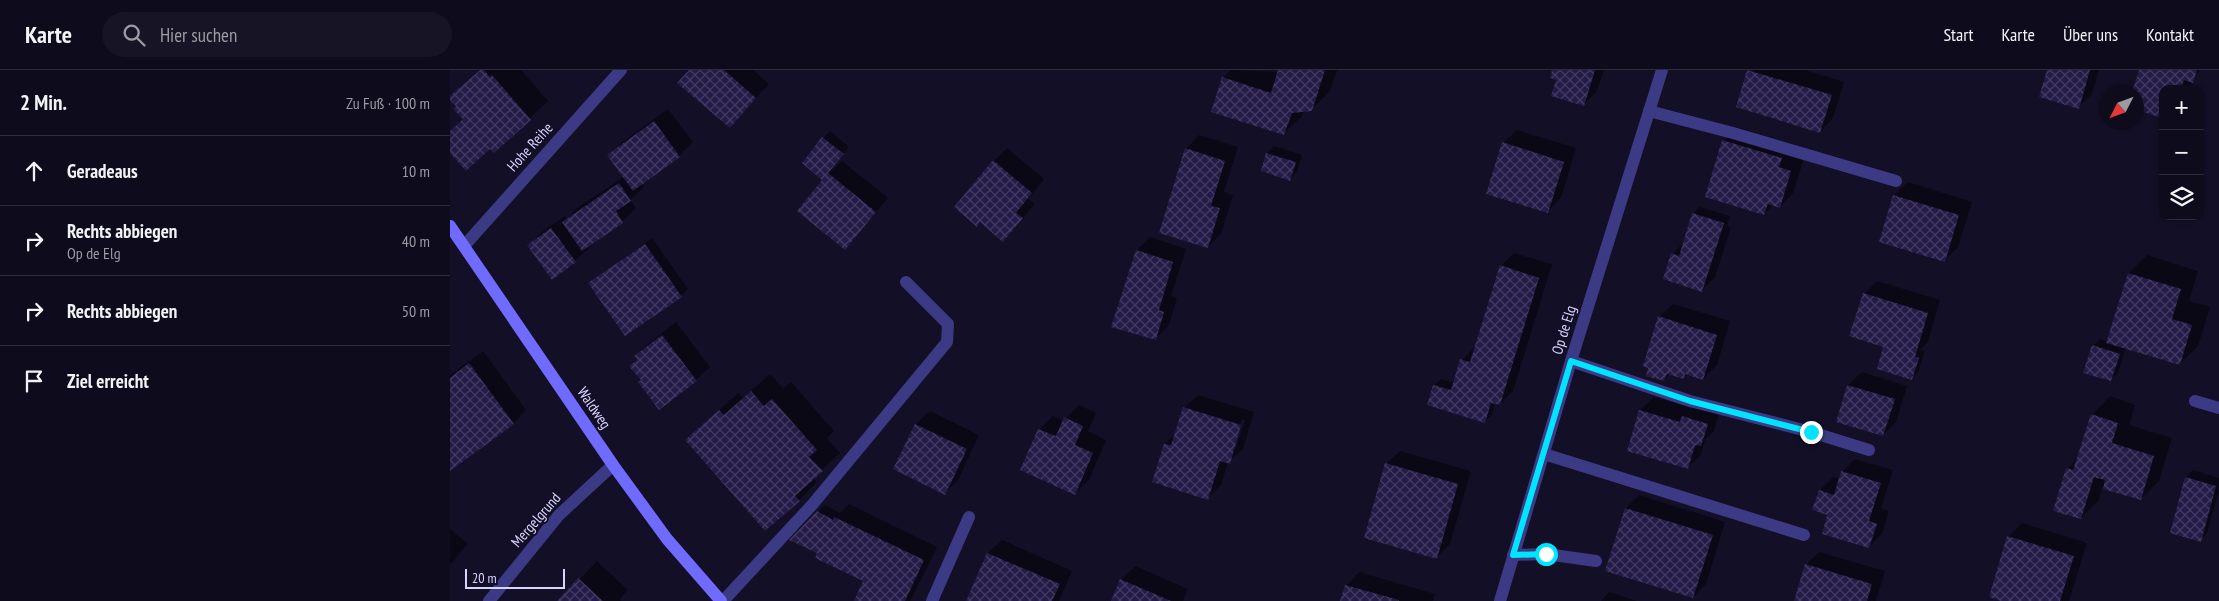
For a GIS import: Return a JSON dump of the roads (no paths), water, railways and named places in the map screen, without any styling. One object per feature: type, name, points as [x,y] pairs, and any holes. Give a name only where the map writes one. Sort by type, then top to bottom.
[{"type":"main road","name":"Waldweg","points":[[451,230],[464,246],[613,465],[667,538],[722,601]]},
{"type":"street","name":"Hohe Reihe","points":[[464,246],[620,70]]},
{"type":"street","name":"Op de Elg","points":[[1500,601],[1571,361],[1662,70]]},
{"type":"street","points":[[1649,111],[1733,133],[1896,181]]},
{"type":"street","points":[[722,601],[812,505],[947,342],[948,324],[906,282]]},
{"type":"street","points":[[1571,361],[1690,401],[1811,432],[1869,450]]},
{"type":"street","points":[[2195,401],[2219,408]]},
{"type":"street","points":[[1544,454],[1804,535]]},
{"type":"street","name":"Mergelgrund","points":[[489,601],[559,515],[613,465]]},
{"type":"street","points":[[932,601],[969,517]]},
{"type":"street","points":[[1513,555],[1546,554],[1596,561]]}]
